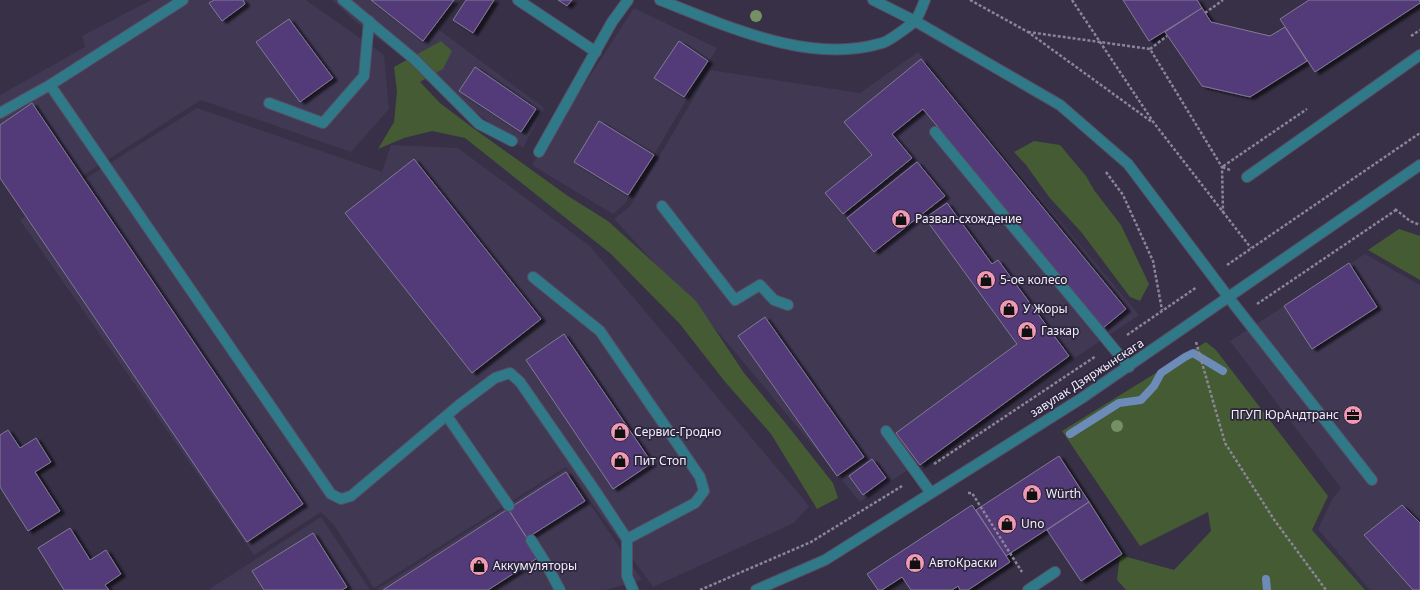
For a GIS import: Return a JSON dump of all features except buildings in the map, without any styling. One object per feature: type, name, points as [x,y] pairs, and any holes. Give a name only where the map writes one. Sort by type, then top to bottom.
[{"type":"street","points":[[0,113],[50,85],[183,0]]},
{"type":"street","points":[[343,0],[414,60],[479,124],[512,141]]},
{"type":"street","points":[[518,0],[596,52]]},
{"type":"street","points":[[539,152],[612,22],[628,0]]},
{"type":"street","points":[[660,0],[732,28],[788,44],[821,49],[856,48],[884,43],[915,21],[925,0]]},
{"type":"street","points":[[873,0],[915,21],[1060,104],[1128,164],[1212,276],[1372,480]]},
{"type":"street","points":[[269,103],[323,123],[364,76],[369,21]]},
{"type":"street","points":[[1247,177],[1420,55]]},
{"type":"street","points":[[50,85],[330,494],[341,499],[351,496],[495,378],[510,373],[520,382],[627,539],[627,576],[633,590]]},
{"type":"street","points":[[935,132],[1128,367]]},
{"type":"street","name":"завулак Дзяржынскага","points":[[761,589],[825,560],[1082,398],[1420,165]]},
{"type":"street","points":[[662,206],[736,300],[760,284],[774,300],[788,305]]},
{"type":"street","points":[[533,277],[600,331],[700,477],[704,491],[695,503],[627,539]]},
{"type":"street","points":[[447,416],[509,506]]},
{"type":"street","points":[[886,431],[931,493]]},
{"type":"street","points":[[531,540],[560,590]]},
{"type":"street","points":[[1030,589],[1055,572]]},
{"type":"path","points":[[970,0],[1028,32],[1154,123]]},
{"type":"path","points":[[1072,0],[1154,123],[1251,248]]},
{"type":"path","points":[[1204,12],[1223,0]]},
{"type":"path","points":[[1028,32],[1150,49],[1167,36]]},
{"type":"path","points":[[1150,49],[1222,167],[1223,212]]},
{"type":"path","points":[[700,590],[811,542],[918,474],[1111,346],[1251,248],[1420,133]]},
{"type":"path","points":[[1101,168],[1107,173],[1122,195],[1153,261],[1162,310]]},
{"type":"path","points":[[1378,194],[1410,221],[1420,225]]},
{"type":"path","points":[[1242,314],[1396,210]]},
{"type":"path","points":[[1191,324],[1225,443],[1275,521],[1326,590]]},
{"type":"path","points":[[966,493],[972,494],[1030,589]]},
{"type":"shaded area","points":[[151,0],[306,0],[384,55],[389,109],[351,152],[201,100],[24,213],[0,179],[0,95],[85,47],[82,36]]},
{"type":"shaded area","points":[[332,0],[460,0],[438,29],[544,108],[523,148],[355,21]]},
{"type":"shaded area","points":[[634,8],[717,48],[626,202],[613,214],[532,165]]},
{"type":"shaded area","points":[[918,52],[1139,315],[860,502],[719,333],[614,219],[630,206],[710,70],[860,93]]},
{"type":"shaded area","points":[[197,108],[382,172],[391,145],[458,148],[590,246],[809,506],[794,523],[653,587],[566,467],[374,588],[334,525],[321,512],[254,555],[20,220]]},
{"type":"shaded area","name":"ПГУП ЮрАндтранс","points":[[1365,254],[1420,285],[1420,590],[1370,590],[1318,529],[1333,498],[1341,488],[1230,341]]},
{"type":"shaded area","points":[[566,469],[642,580],[605,590],[376,590]]},
{"type":"shaded area","points":[[321,517],[370,590],[208,590]]},
{"type":"green space","points":[[441,41],[452,51],[443,69],[420,82],[440,103],[473,128],[568,196],[608,221],[696,301],[744,373],[833,483],[838,498],[817,509],[771,434],[726,383],[679,323],[611,254],[465,138],[432,131],[404,138],[378,149],[394,122],[397,91],[394,67]]},
{"type":"green space","points":[[1034,141],[1060,145],[1086,176],[1094,190],[1121,225],[1149,284],[1140,301],[1130,297],[1082,233],[1049,197],[1026,165],[1014,152]]},
{"type":"green space","points":[[1399,229],[1420,236],[1420,280],[1368,250]]},
{"type":"green space","points":[[1206,342],[1216,350],[1328,496],[1312,530],[1365,590],[1126,590],[1117,580],[1120,555],[1174,570],[1211,531],[1208,512],[1140,546],[1062,431]]},
{"type":"waterway","points":[[1070,434],[1119,403],[1141,400],[1154,386],[1161,373],[1193,353],[1223,371]]},
{"type":"waterway","points":[[1266,579],[1267,590]]},
{"type":"place","name":"Развал-схождение","points":[[901,219]]},
{"type":"place","name":"5-ое колесо","points":[[986,280]]},
{"type":"place","name":"У Жоры","points":[[1009,309]]},
{"type":"place","name":"Газкар","points":[[1027,331]]},
{"type":"place","name":"ПГУП ЮрАндтранс","points":[[1353,415]]},
{"type":"place","name":"Сервис-Гродно","points":[[620,432]]},
{"type":"place","name":"Пит Стоп","points":[[620,461]]},
{"type":"place","name":"Würth","points":[[1032,494]]},
{"type":"place","name":"Uno","points":[[1007,524]]},
{"type":"place","name":"АвтоКраски","points":[[915,563]]},
{"type":"place","name":"Аккумуляторы","points":[[479,566]]}]
